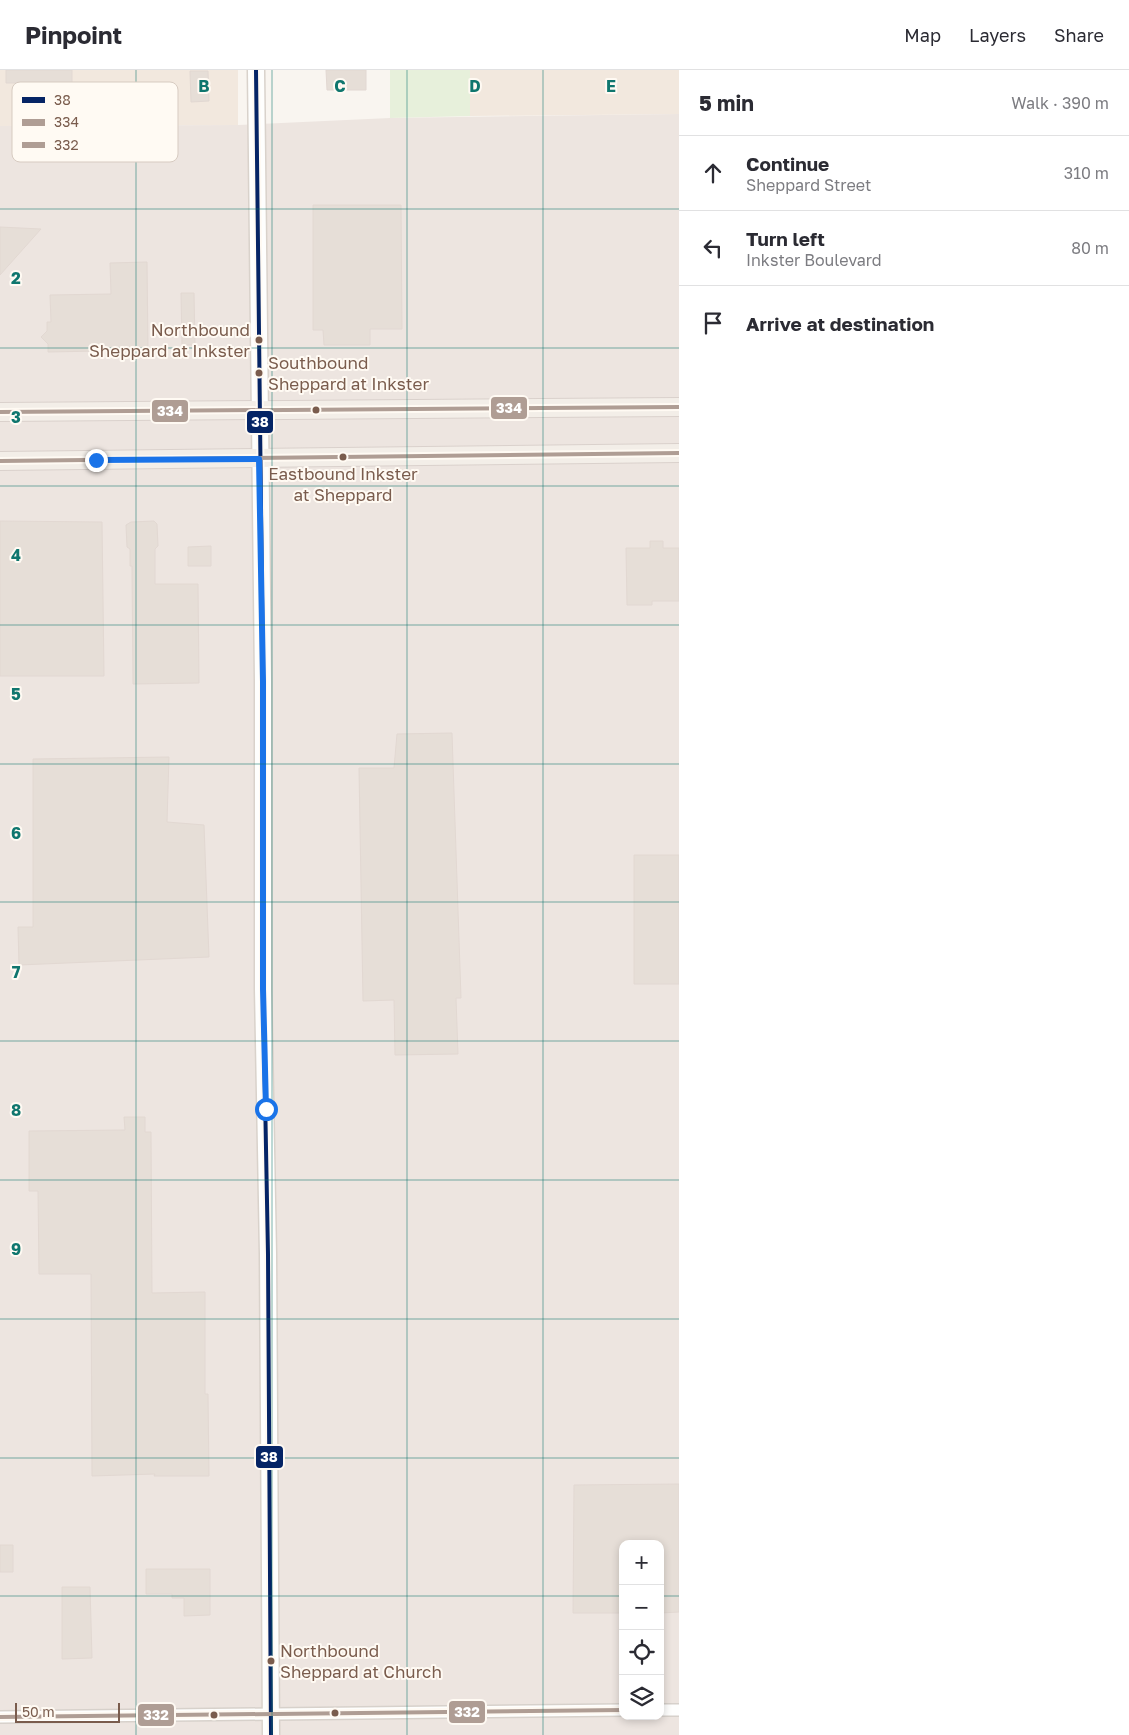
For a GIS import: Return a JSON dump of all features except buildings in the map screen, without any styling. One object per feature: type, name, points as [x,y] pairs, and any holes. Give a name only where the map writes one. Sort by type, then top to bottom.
[{"type":"main road","points":[[0,412],[679,407]]},
{"type":"main road","points":[[0,461],[679,453]]},
{"type":"street","points":[[256,70],[271,1735]]},
{"type":"street","points":[[0,1717],[619,1710]]},
{"type":"street","points":[[664,1710],[679,1710]]},
{"type":"shaded area","points":[[0,70],[238,70],[238,125],[178,125],[178,82],[12,82],[12,126],[0,126]]},
{"type":"shaded area","points":[[469,70],[679,70],[679,114],[470,116]]},
{"type":"shaded area","points":[[679,114],[679,1735],[0,1735],[0,126],[12,126],[12,162],[178,162],[178,125],[238,125],[390,118]]},
{"type":"green space","points":[[390,70],[470,70],[470,116],[390,118]]},
{"type":"transit line","name":"38","points":[[256,70],[271,1735]]},
{"type":"transit line","name":"334","points":[[0,412],[679,407]]},
{"type":"transit line","name":"334","points":[[0,461],[679,453]]},
{"type":"transit line","name":"332","points":[[0,1717],[619,1710]]},
{"type":"place","name":"Northbound Sheppard at Inkster","points":[[259,340]]},
{"type":"place","name":"Southbound Sheppard at Inkster","points":[[259,373]]},
{"type":"place","name":"Eastbound Inkster at Sheppard","points":[[343,457]]},
{"type":"place","name":"Northbound Sheppard at Church","points":[[271,1661]]},
{"type":"route","points":[[96,460],[259,459],[263,681],[263,989],[266,1109]]}]
